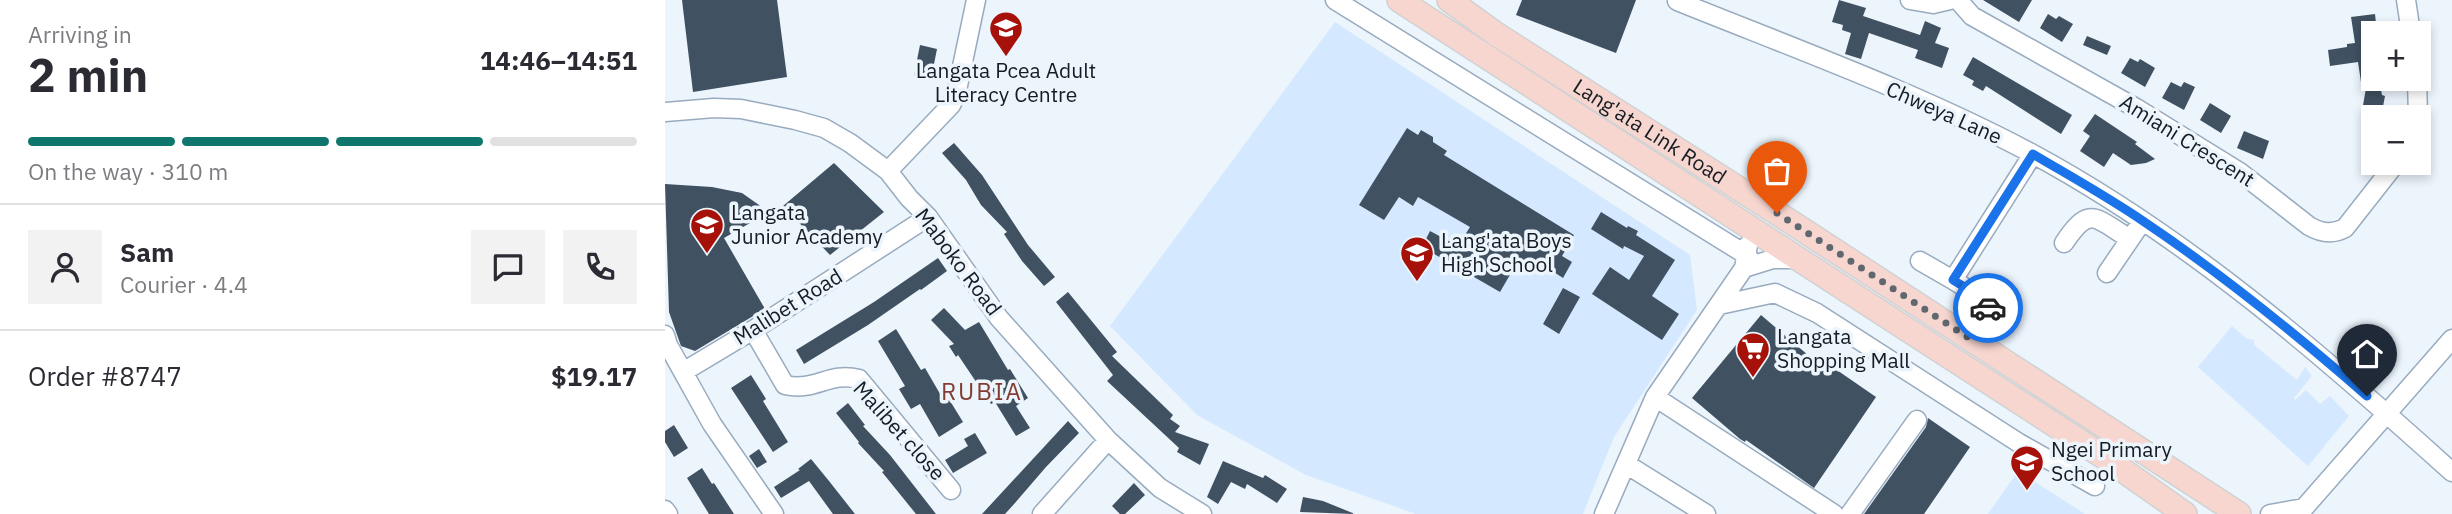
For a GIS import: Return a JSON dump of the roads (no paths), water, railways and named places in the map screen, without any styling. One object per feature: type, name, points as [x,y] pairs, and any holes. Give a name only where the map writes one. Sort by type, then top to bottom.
[{"type":"main road","name":"Lang'ata Link Road","points":[[1399,0],[2104,457],[2185,514]]},
{"type":"main road","name":"Lang'ata Link Road","points":[[1449,0],[1496,34],[2239,514]]},
{"type":"street","points":[[888,171],[951,105],[956,95],[976,0]]},
{"type":"street","points":[[1335,0],[1746,262],[1800,260]]},
{"type":"street","points":[[1910,0],[1933,4],[1950,0]]},
{"type":"street","name":"Amiani Crescent","points":[[1958,0],[1972,16],[2136,107],[2241,173],[2320,232],[2337,232],[2345,228],[2387,175]]},
{"type":"street","points":[[2406,0],[2409,21]]},
{"type":"street","name":"Chweya Lane","points":[[1677,1],[1955,115],[2033,154],[2143,221],[2205,264],[2287,327],[2452,472]]},
{"type":"street","name":"Maboko Road","points":[[665,112],[741,109],[795,120],[824,128],[888,171],[928,217],[999,318],[1108,440],[1160,488],[1202,514]]},
{"type":"street","points":[[1953,280],[2033,154]]},
{"type":"street","name":"Malibet Road","points":[[683,372],[928,217]]},
{"type":"street","points":[[2064,243],[2077,224],[2094,218],[2130,239]]},
{"type":"street","points":[[2107,273],[2143,221]]},
{"type":"street","points":[[1604,514],[1655,397],[1746,262],[1747,225]]},
{"type":"street","points":[[1920,261],[1984,299],[1988,305],[1988,311],[1972,340]]},
{"type":"street","points":[[1719,305],[1775,293],[1817,313],[2019,443],[2095,486]]},
{"type":"street","name":"Malibet close","points":[[753,330],[785,385],[811,387],[835,377],[859,379],[951,490]]},
{"type":"street","points":[[665,335],[712,424],[774,514]]},
{"type":"street","points":[[2270,514],[2305,511],[2452,339]]},
{"type":"street","points":[[1655,397],[1834,514]]},
{"type":"street","points":[[1850,514],[1917,420]]},
{"type":"street","points":[[1041,514],[1108,440]]},
{"type":"street","points":[[1626,464],[1706,514]]},
{"type":"place","name":"Langata Pcea Adult Literacy Centre","points":[[1006,58]]},
{"type":"place","name":"Langata Junior Academy","points":[[707,255]]},
{"type":"place","name":"Lang'ata Boys High School","points":[[1417,283]]},
{"type":"place","name":"Langata Shopping Mall","points":[[1753,379]]},
{"type":"place","name":"Ngei Primary School","points":[[2027,492]]},
{"type":"district","name":"RUBIA","points":[[982,392]]}]
